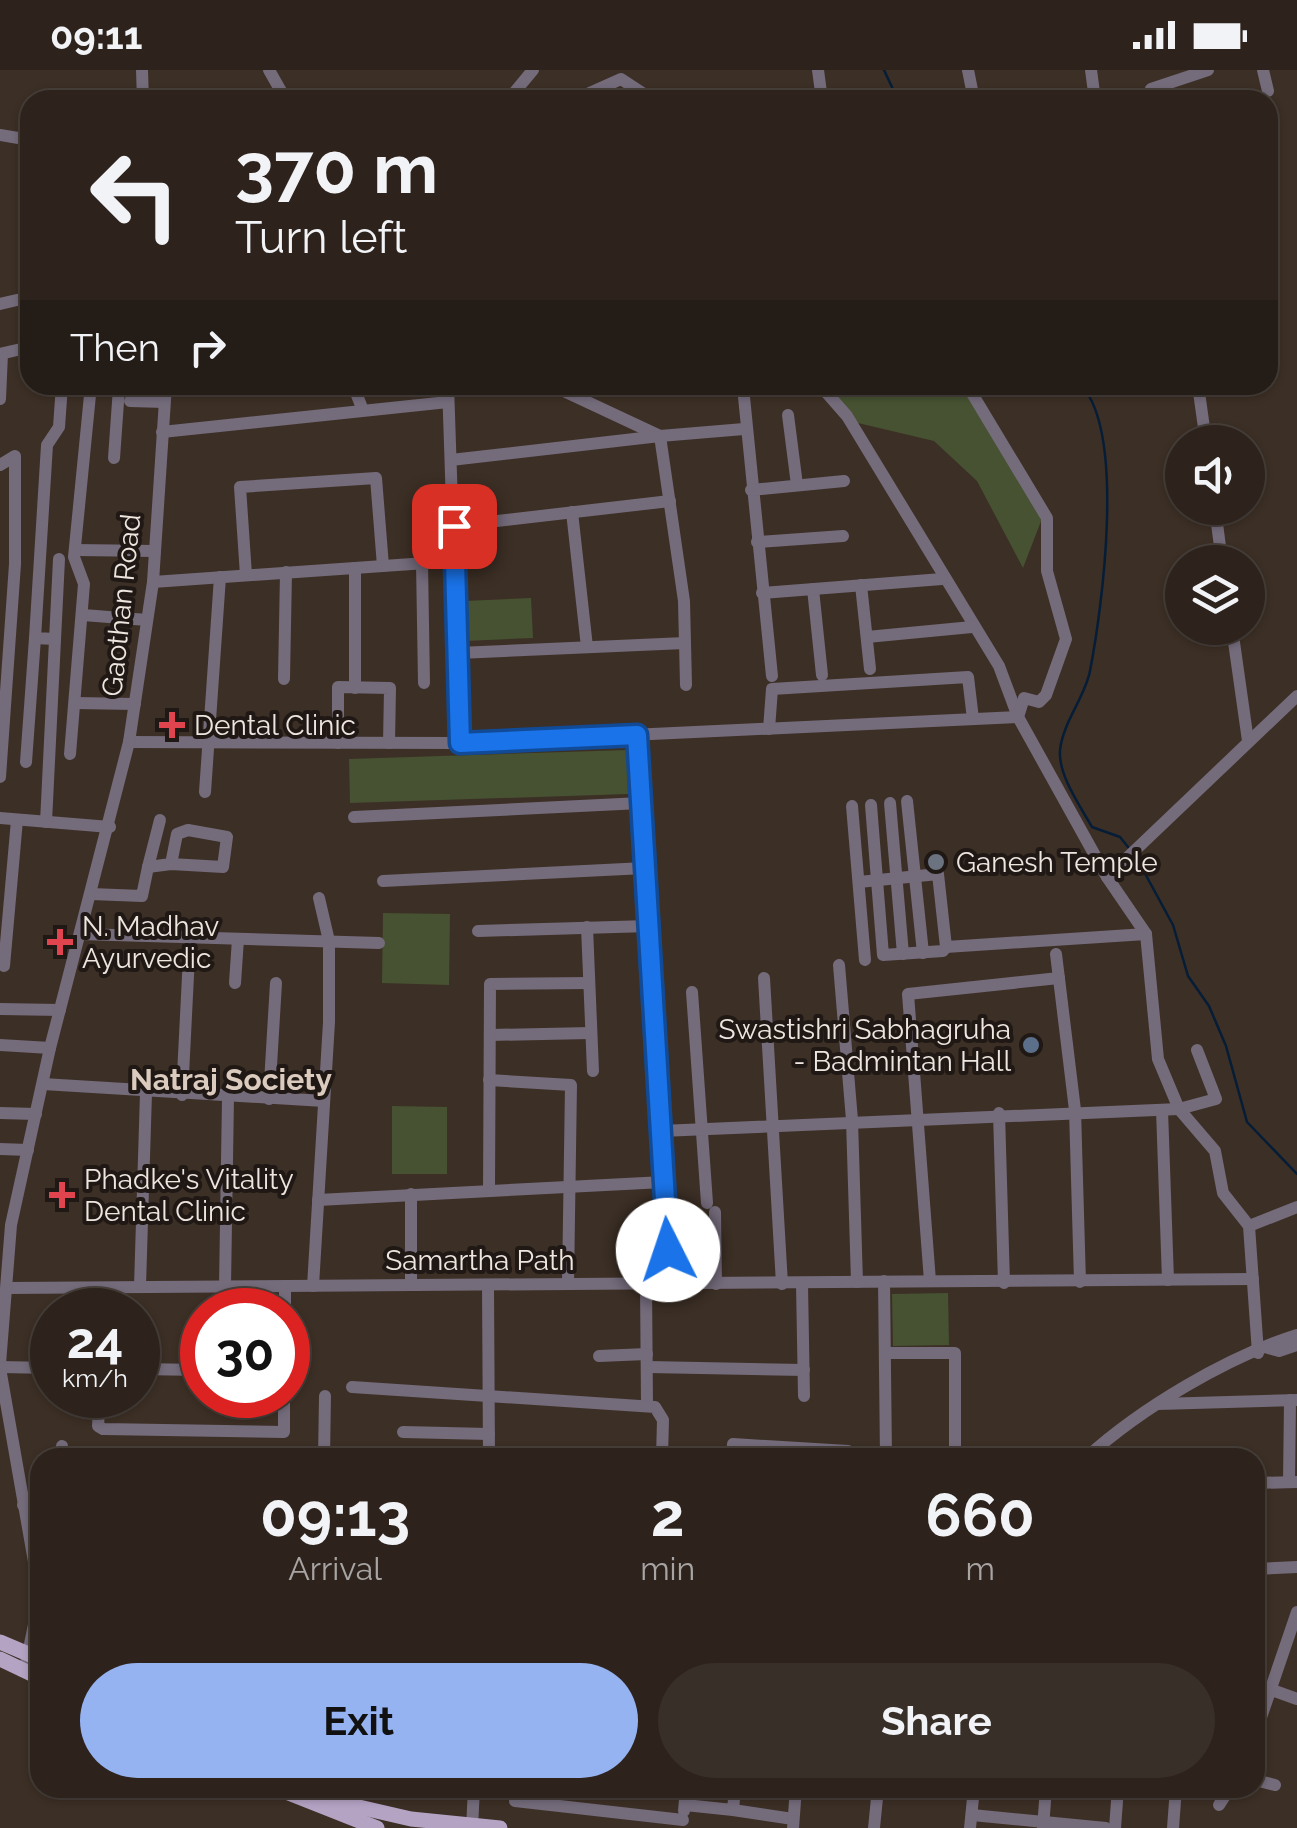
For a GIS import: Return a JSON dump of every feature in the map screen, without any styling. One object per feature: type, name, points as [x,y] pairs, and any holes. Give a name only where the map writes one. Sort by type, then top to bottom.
[{"type":"main road","points":[[0,1642],[30,1660]]},
{"type":"main road","points":[[0,1659],[30,1661]]},
{"type":"main road","points":[[301,1798],[377,1828]]},
{"type":"main road","points":[[333,1798],[411,1819],[500,1828]]},
{"type":"street","points":[[1152,89],[1208,70]]},
{"type":"street","points":[[1263,70],[1268,90]]},
{"type":"street","points":[[596,90],[620,79],[637,90]]},
{"type":"street","points":[[0,399],[1,354]]},
{"type":"street","points":[[26,762],[48,445],[59,426],[61,395]]},
{"type":"street","points":[[70,754],[84,584],[75,550],[90,395]]},
{"type":"street","points":[[114,458],[118,395]]},
{"type":"street","name":"Gaothan Road","points":[[30,1545],[6,1438],[0,1366],[7,1288],[3,1262],[50,1048],[110,828],[129,742],[152,582],[165,395]]},
{"type":"street","points":[[357,395],[362,408]]},
{"type":"street","points":[[448,395],[460,743]]},
{"type":"street","points":[[573,395],[660,436]]},
{"type":"street","points":[[743,395],[772,676]]},
{"type":"street","points":[[829,395],[847,416],[998,666],[1018,717],[1108,877],[1146,934],[1158,1059],[1179,1109],[1214,1151],[1223,1193],[1249,1226],[1263,1350]]},
{"type":"street","points":[[973,395],[1047,518],[1048,571],[1066,639],[1046,695],[1039,702],[1024,698],[1018,717]]},
{"type":"street","points":[[1199,395],[1204,425]]},
{"type":"street","points":[[130,401],[164,402]]},
{"type":"street","points":[[162,432],[362,408],[448,402]]},
{"type":"street","points":[[788,415],[797,485]]},
{"type":"street","points":[[451,460],[744,428]]},
{"type":"street","points":[[660,436],[686,643],[686,686]]},
{"type":"street","points":[[0,465],[16,456],[15,564],[0,777]]},
{"type":"street","points":[[246,575],[240,487],[376,478],[383,566]]},
{"type":"street","points":[[751,490],[844,481]]},
{"type":"street","points":[[454,526],[670,501]]},
{"type":"street","points":[[572,512],[587,647]]},
{"type":"street","points":[[756,542],[843,536]]},
{"type":"street","points":[[75,550],[155,551]]},
{"type":"street","points":[[46,822],[59,559]]},
{"type":"street","points":[[152,582],[455,561]]},
{"type":"street","points":[[422,564],[424,684]]},
{"type":"street","points":[[355,568],[355,688]]},
{"type":"street","points":[[284,679],[286,572]]},
{"type":"street","points":[[205,792],[220,577]]},
{"type":"street","points":[[762,593],[942,579]]},
{"type":"street","points":[[861,585],[870,669]]},
{"type":"street","points":[[813,589],[822,675]]},
{"type":"street","points":[[82,615],[147,620]]},
{"type":"street","points":[[866,637],[972,626]]},
{"type":"street","points":[[35,638],[55,639]]},
{"type":"street","points":[[458,653],[686,643]]},
{"type":"street","points":[[1234,645],[1248,741]]},
{"type":"street","points":[[770,729],[772,689],[968,677],[973,720]]},
{"type":"street","points":[[338,743],[338,687],[390,688],[389,743]]},
{"type":"street","points":[[1108,877],[1297,696]]},
{"type":"street","points":[[75,703],[135,704]]},
{"type":"street","points":[[129,742],[460,743],[1018,717]]},
{"type":"street","points":[[637,735],[670,1284]]},
{"type":"street","points":[[907,801],[923,953]]},
{"type":"street","points":[[354,818],[641,803]]},
{"type":"street","points":[[890,803],[903,954]]},
{"type":"street","points":[[871,805],[883,955],[1146,934]]},
{"type":"street","points":[[852,806],[865,960]]},
{"type":"street","points":[[0,818],[110,828]]},
{"type":"street","points":[[4,966],[17,820]]},
{"type":"street","points":[[91,894],[142,896],[160,820]]},
{"type":"street","points":[[148,868],[171,864],[223,866],[227,837],[188,830],[177,834],[171,864]]},
{"type":"street","points":[[383,882],[645,868]]},
{"type":"street","points":[[859,882],[938,874],[946,947]]},
{"type":"street","points":[[313,1286],[329,941],[320,898]]},
{"type":"street","points":[[478,931],[649,926]]},
{"type":"street","points":[[587,928],[593,1071]]},
{"type":"street","points":[[80,934],[379,942]]},
{"type":"street","points":[[182,1095],[190,936]]},
{"type":"street","points":[[235,984],[238,939]]},
{"type":"street","points":[[1056,954],[1075,1110],[1080,1282]]},
{"type":"street","points":[[838,964],[852,1120],[856,1282]]},
{"type":"street","points":[[764,978],[782,1284]]},
{"type":"street","points":[[930,1281],[908,994],[1059,978]]},
{"type":"street","points":[[268,1099],[276,983]]},
{"type":"street","points":[[489,1190],[490,984],[589,983]]},
{"type":"street","points":[[692,992],[716,1284]]},
{"type":"street","points":[[0,1009],[60,1010]]},
{"type":"street","points":[[490,1035],[592,1033]]},
{"type":"street","points":[[0,1045],[50,1048]]},
{"type":"street","points":[[661,1131],[1075,1110],[1179,1109],[1216,1098],[1197,1050]]},
{"type":"street","points":[[490,1080],[570,1083],[572,1186],[568,1284]]},
{"type":"street","points":[[43,1084],[324,1101]]},
{"type":"street","points":[[140,1286],[146,1093]]},
{"type":"street","points":[[225,1286],[228,1097]]},
{"type":"street","points":[[1162,1110],[1168,1280]]},
{"type":"street","points":[[0,1113],[36,1114]]},
{"type":"street","points":[[999,1114],[1004,1282]]},
{"type":"street","points":[[0,1150],[28,1150]]},
{"type":"street","points":[[318,1200],[664,1182]]},
{"type":"street","points":[[411,1194],[411,1285]]},
{"type":"street","points":[[1249,1226],[1297,1207]]},
{"type":"street","name":"Samartha Path","points":[[7,1288],[1253,1278]]},
{"type":"street","points":[[884,1281],[886,1448]]},
{"type":"street","points":[[646,1284],[647,1406]]},
{"type":"street","points":[[802,1284],[804,1396]]},
{"type":"street","points":[[488,1285],[488,1448]]},
{"type":"street","points":[[1099,1448],[1156,1404],[1297,1335]]},
{"type":"street","points":[[1263,1350],[1279,1351],[1297,1345]]},
{"type":"street","points":[[886,1354],[955,1353],[955,1448]]},
{"type":"street","points":[[600,1356],[804,1370]]},
{"type":"street","points":[[0,1366],[30,1367]]},
{"type":"street","points":[[352,1387],[490,1399],[647,1406],[661,1412],[662,1448]]},
{"type":"street","points":[[324,1448],[325,1396]]},
{"type":"street","points":[[1156,1404],[1294,1400],[1293,1482],[1265,1483]]},
{"type":"street","points":[[99,1418],[98,1426],[103,1429],[284,1432],[284,1418]]},
{"type":"street","points":[[403,1432],[489,1434]]},
{"type":"street","points":[[733,1448],[733,1444],[766,1448]]},
{"type":"street","points":[[22,1505],[30,1505]]},
{"type":"street","points":[[1265,1569],[1297,1567]]},
{"type":"street","points":[[1265,1709],[1296,1618]]},
{"type":"street","points":[[1272,1690],[1297,1699]]},
{"type":"street","points":[[1265,1782],[1275,1785]]},
{"type":"street","points":[[472,1826],[473,1798]]},
{"type":"street","points":[[514,1801],[682,1824],[685,1798]]},
{"type":"street","points":[[733,1810],[734,1798]]},
{"type":"street","points":[[684,1805],[733,1810],[793,1824],[795,1798]]},
{"type":"street","points":[[874,1828],[877,1798]]},
{"type":"street","points":[[1043,1825],[1045,1798]]},
{"type":"street","points":[[1114,1828],[1117,1798]]},
{"type":"street","points":[[1173,1828],[1175,1798]]},
{"type":"street","points":[[1219,1805],[1224,1798]]},
{"type":"street","points":[[971,1821],[1106,1828]]},
{"type":"green space","points":[[831,395],[966,395],[1043,516],[1023,568],[977,481],[934,441],[858,423]]},
{"type":"green space","points":[[531,598],[533,638],[466,641],[464,601]]},
{"type":"green space","points":[[627,750],[628,794],[350,803],[349,759]]},
{"type":"green space","points":[[383,913],[450,914],[449,985],[382,983]]},
{"type":"green space","points":[[392,1106],[447,1107],[447,1174],[392,1174]]},
{"type":"green space","points":[[948,1293],[949,1345],[893,1346],[892,1294]]},
{"type":"waterway","points":[[884,70],[893,90]]},
{"type":"waterway","points":[[1087,395],[1095,409],[1103,441],[1107,480],[1104,566],[1090,671],[1065,730],[1060,760],[1071,790],[1092,827],[1120,837],[1128,847]]},
{"type":"waterway","points":[[1136,857],[1173,925],[1188,976],[1209,1006],[1226,1046],[1247,1122],[1297,1174]]},
{"type":"place","name":"Dental Clinic","points":[[172,725]]},
{"type":"place","name":"Ganesh Temple","points":[[936,862]]},
{"type":"place","name":"N. Madhav Ayurvedic","points":[[60,942]]},
{"type":"place","name":"Swastishri Sabhagruha - Badmintan Hall","points":[[1031,1045]]},
{"type":"place","name":"Phadke's Vitality Dental Clinic","points":[[62,1195]]},
{"type":"district","name":"Natraj Society","points":[[231,1080]]},
{"type":"route","points":[[454,526],[460,743],[637,735],[668,1250]]}]
